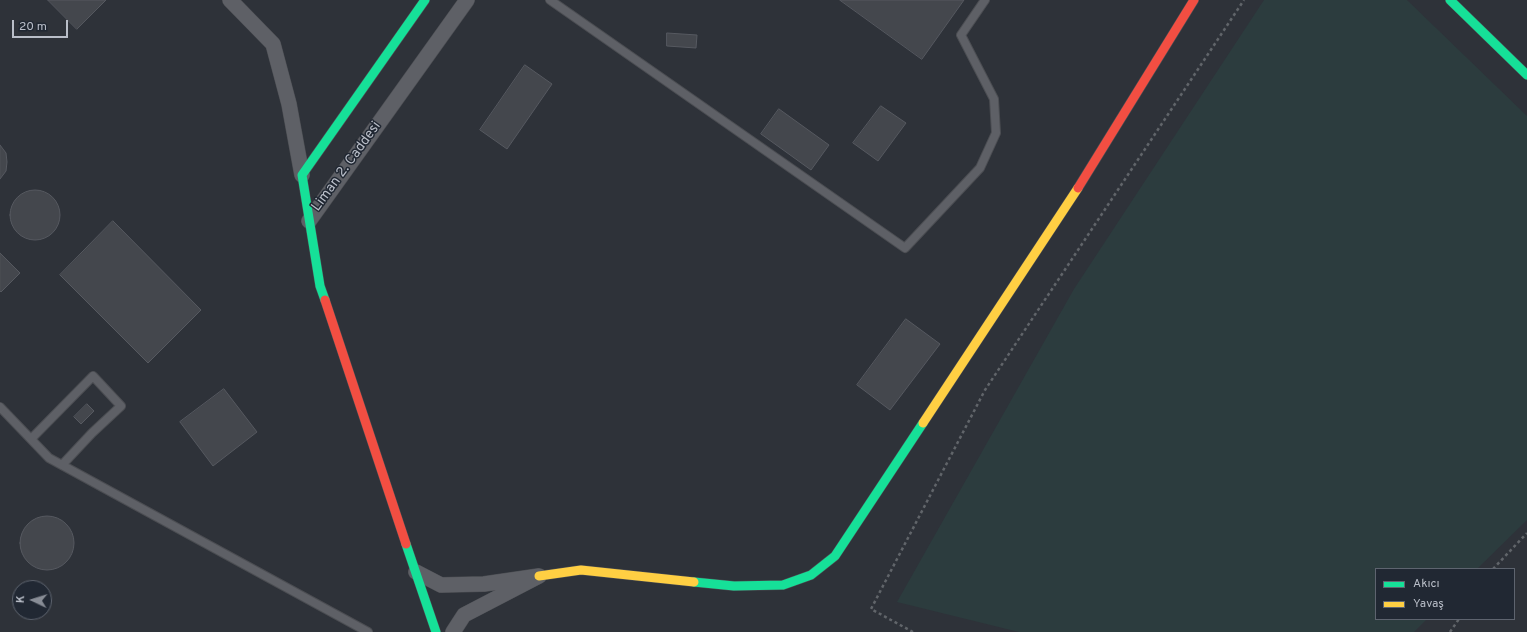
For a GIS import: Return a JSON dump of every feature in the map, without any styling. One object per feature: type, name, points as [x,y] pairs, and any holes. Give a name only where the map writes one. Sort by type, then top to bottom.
[{"type":"street","points":[[230,0],[273,44],[289,104],[302,175]]},
{"type":"street","points":[[302,175],[425,0]]},
{"type":"street","name":"Liman 2. Caddesi","points":[[309,221],[467,0]]},
{"type":"street","points":[[416,572],[441,585],[484,584],[581,570],[734,586],[783,584],[811,575],[835,556],[1074,194],[1194,0]]},
{"type":"street","points":[[1450,0],[1527,75]]},
{"type":"street","name":"Liman 2. Caddesi","points":[[302,175],[309,221]]},
{"type":"street","points":[[309,221],[320,286],[436,632]]},
{"type":"street","points":[[453,632],[464,615],[539,576]]},
{"type":"lane","points":[[550,0],[905,248],[980,168],[996,133],[994,99],[960,35],[985,0]]},
{"type":"lane","points":[[32,440],[93,376],[121,406],[92,433],[62,465]]},
{"type":"lane","points":[[0,407],[49,458],[368,632]]},
{"type":"path","points":[[913,632],[871,608],[878,594],[985,390],[1244,0]]},
{"type":"path","points":[[1494,568],[1527,533]]},
{"type":"path","points":[[1450,632],[1458,620]]},
{"type":"shaded area","points":[[1264,0],[1407,0],[1527,116],[1527,520],[1478,568],[1375,568],[1375,620],[1426,620],[1414,632],[1019,632],[897,602],[1074,289]]},
{"type":"building","points":[[48,0],[106,0],[77,29]]},
{"type":"building","points":[[840,0],[964,0],[922,59]]},
{"type":"building","points":[[667,33],[697,35],[696,48],[667,46]]},
{"type":"building","points":[[525,65],[552,84],[507,149],[480,130]]},
{"type":"building","points":[[881,106],[906,123],[878,161],[853,143]]},
{"type":"building","points":[[779,109],[829,145],[811,170],[761,134]]},
{"type":"building","points":[[0,145],[6,153],[7,162],[6,171],[0,179]]},
{"type":"building","points":[[35,190],[49,194],[56,201],[60,215],[56,229],[49,236],[35,240],[21,236],[14,229],[10,215],[14,201],[21,194]]},
{"type":"building","points":[[113,221],[201,310],[148,363],[60,275]]},
{"type":"building","points":[[0,253],[20,273],[1,292],[0,291]]},
{"type":"building","points":[[906,319],[940,344],[890,410],[857,385]]},
{"type":"building","points":[[224,389],[257,432],[213,466],[180,422]]},
{"type":"building","points":[[87,404],[94,411],[81,424],[74,417]]},
{"type":"building","points":[[42,516],[52,516],[62,520],[70,528],[74,538],[74,548],[70,558],[62,566],[52,570],[42,570],[32,566],[24,558],[20,548],[20,538],[24,528],[32,520]]},
{"type":"traffic: fast","points":[[325,300],[320,286],[302,175],[425,0]]},
{"type":"traffic: fast","points":[[1450,0],[1527,75]]},
{"type":"traffic: fast","points":[[694,582],[734,586],[783,585],[811,575],[835,556],[923,423]]},
{"type":"traffic: fast","points":[[406,544],[436,632]]},
{"type":"traffic: slow","points":[[923,423],[1078,188]]},
{"type":"traffic: slow","points":[[539,576],[581,570],[694,582]]},
{"type":"traffic: jam","points":[[1078,188],[1194,0]]},
{"type":"traffic: jam","points":[[325,300],[406,544]]}]
